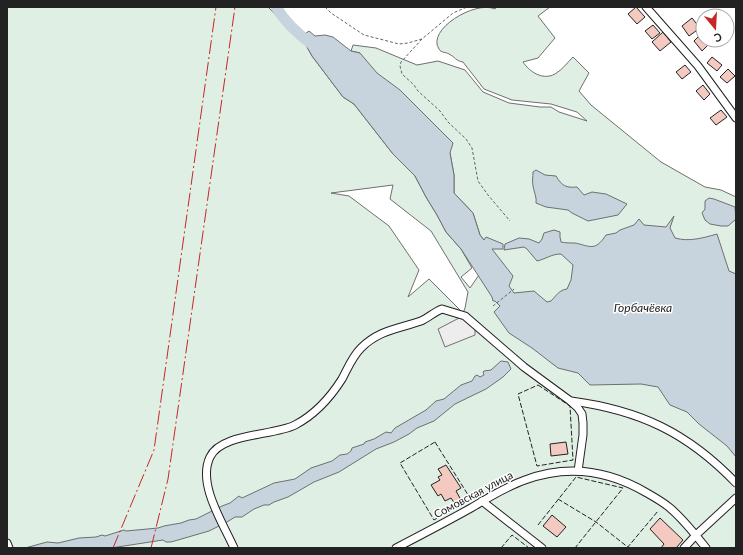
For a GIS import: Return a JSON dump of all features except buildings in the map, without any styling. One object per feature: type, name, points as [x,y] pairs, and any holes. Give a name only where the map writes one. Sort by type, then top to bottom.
[{"type":"street","points":[[646,7],[698,66],[736,118]]},
{"type":"street","points":[[234,548],[208,491],[206,474],[210,457],[214,451],[230,441],[286,429],[303,421],[326,401],[336,387],[351,360],[367,343],[386,331],[422,320],[442,309],[465,316],[524,367],[571,401],[578,408],[582,414],[583,435],[578,471]]},
{"type":"street","points":[[571,401],[626,412],[654,423],[697,447],[713,460],[736,483]]},
{"type":"street","name":"Сомовская улица","points":[[396,548],[509,486],[536,476],[559,472],[578,471],[610,476],[638,488],[669,507],[696,535],[706,548]]},
{"type":"street","points":[[684,548],[736,498]]},
{"type":"street","points":[[482,501],[542,548]]},
{"type":"street","points":[[7,544],[9,548]]},
{"type":"path","points":[[325,7],[331,13],[364,35],[399,44],[422,39]]},
{"type":"path","points":[[467,7],[453,13],[422,39],[401,62],[400,66],[402,74],[418,91],[440,110],[448,122],[466,139],[472,148],[478,181],[488,196],[510,220]]},
{"type":"path","points":[[492,306],[514,289]]},
{"type":"green space","points":[[7,7],[268,7],[307,47],[312,56],[343,97],[354,104],[393,154],[415,176],[446,232],[461,249],[472,268],[461,277],[470,288],[494,253],[480,235],[473,213],[454,193],[454,175],[450,153],[364,60],[360,53],[351,51],[353,45],[376,48],[417,65],[438,61],[465,70],[483,92],[509,103],[551,107],[559,112],[587,121],[577,112],[551,104],[512,100],[484,89],[463,62],[439,49],[437,41],[439,33],[455,18],[465,13],[486,7],[495,9],[497,7],[550,7],[538,16],[555,38],[538,58],[523,62],[529,69],[541,76],[550,76],[560,70],[573,57],[589,73],[579,91],[591,105],[661,162],[705,187],[721,190],[736,197],[736,548],[7,548]],"holes":[[[393,185],[390,199],[431,231],[468,292],[463,313],[429,279],[408,297],[419,270],[389,226],[349,196],[331,193]]]},
{"type":"shaded area","points":[[461,317],[475,325],[475,335],[445,347],[438,329]]},
{"type":"water","name":"Горбачёвка","points":[[309,31],[315,36],[325,35],[333,37],[351,51],[360,53],[377,73],[400,90],[453,143],[450,153],[454,175],[454,193],[473,213],[480,235],[484,240],[486,237],[503,244],[503,249],[492,249],[513,276],[509,286],[514,293],[534,291],[547,302],[551,301],[560,292],[567,289],[571,280],[573,265],[561,254],[537,261],[524,247],[504,250],[505,244],[519,238],[529,239],[539,243],[544,233],[554,230],[560,232],[561,242],[595,246],[599,244],[606,235],[616,233],[634,225],[639,219],[644,225],[666,227],[674,216],[670,228],[675,238],[691,240],[717,234],[729,271],[736,274],[736,457],[727,446],[699,424],[687,412],[670,405],[658,387],[641,384],[590,385],[578,373],[558,368],[509,333],[494,312],[500,306],[493,301],[492,297],[461,249],[446,232],[415,176],[393,154],[354,104],[343,97],[299,38]]},
{"type":"water","points":[[536,170],[545,175],[556,176],[562,184],[567,187],[577,187],[584,195],[592,192],[606,194],[627,204],[618,215],[588,221],[568,210],[546,207],[536,203],[533,186],[533,172]]},
{"type":"water","points":[[709,198],[735,207],[736,219],[728,226],[710,224],[705,220],[702,213],[705,209],[705,201]]},
{"type":"water","points":[[501,361],[508,362],[511,369],[503,377],[486,389],[455,404],[434,421],[417,428],[394,442],[376,449],[339,472],[314,482],[288,497],[269,505],[264,505],[254,509],[242,517],[235,517],[209,531],[171,542],[166,542],[163,540],[111,548],[25,548],[47,542],[58,543],[79,538],[96,537],[102,535],[105,536],[124,530],[158,528],[196,519],[230,503],[239,496],[242,498],[274,483],[295,479],[311,468],[332,461],[340,455],[347,454],[352,448],[364,444],[365,442],[386,432],[391,433],[395,428],[426,410],[436,401],[444,399],[461,385],[472,381],[475,376],[477,375],[480,377],[484,375],[484,371],[491,370]]},
{"type":"waterway","points":[[276,7],[293,28],[313,45]]},
{"type":"fence","points":[[538,385],[570,406],[573,460],[537,466],[518,394],[538,385]]},
{"type":"fence","points":[[435,442],[470,498],[434,520],[400,463],[435,442]]},
{"type":"fence","points":[[538,525],[576,477],[623,488],[575,548]]},
{"type":"fence","points":[[558,499],[596,522],[629,548]]},
{"type":"fence","points":[[627,548],[658,511]]},
{"type":"fence","points":[[501,548],[512,535],[529,548]]},
{"type":"power","points":[[113,548],[154,450],[216,7]]},
{"type":"power","points":[[151,548],[168,479],[235,7]]}]
